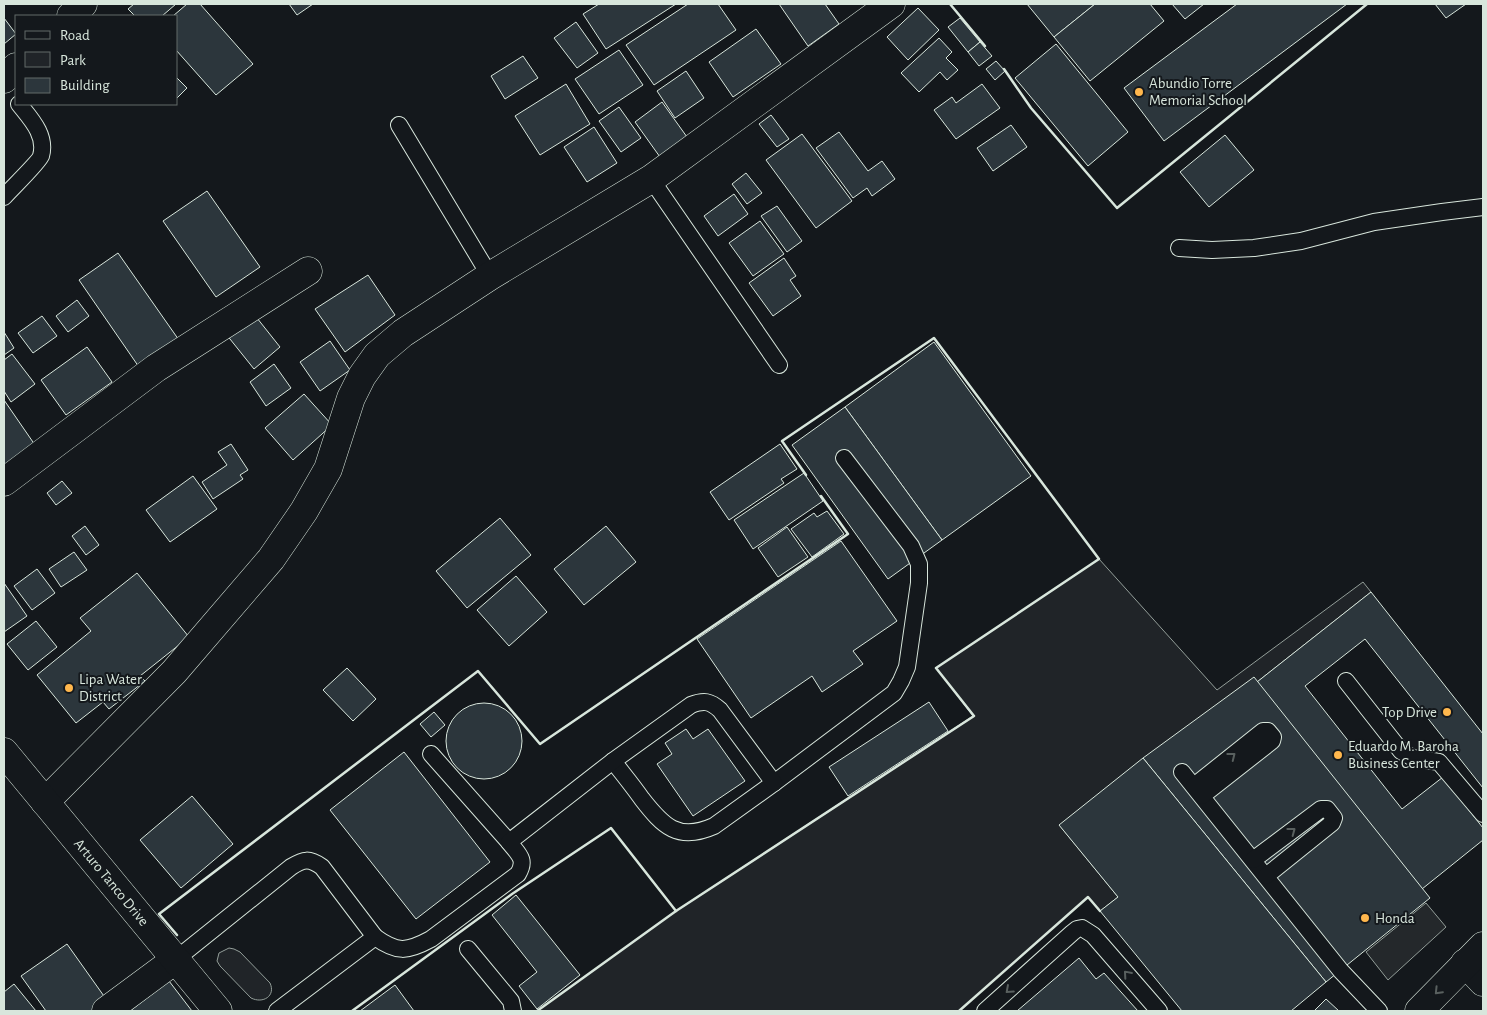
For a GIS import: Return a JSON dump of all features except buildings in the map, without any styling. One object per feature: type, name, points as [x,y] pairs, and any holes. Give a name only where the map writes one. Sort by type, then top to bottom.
[{"type":"main road","points":[[72,15],[83,4]]},
{"type":"main road","points":[[45,802],[174,672],[271,559],[304,511],[328,469],[351,398],[362,376],[377,355],[403,333],[490,276],[651,179],[891,4]]},
{"type":"main road","points":[[4,79],[15,68]]},
{"type":"main road","points":[[4,482],[156,368],[308,271]]},
{"type":"main road","name":"Arturo Tanco Drive","points":[[4,752],[218,1011]]},
{"type":"main road","points":[[1419,1011],[1474,954],[1483,982]]},
{"type":"main road","points":[[106,1011],[175,960]]},
{"type":"lane","points":[[4,86],[15,100]]},
{"type":"lane","points":[[4,197],[41,157],[42,141],[35,124],[19,105]]},
{"type":"lane","points":[[399,125],[490,276]]},
{"type":"lane","points":[[651,179],[779,365]]},
{"type":"lane","points":[[1179,248],[1212,250],[1254,248],[1301,240],[1374,222],[1483,207]]},
{"type":"lane","points":[[613,761],[666,826],[683,832],[704,830],[714,826],[774,784],[894,693],[907,666],[919,583],[919,564],[912,546],[844,458]]},
{"type":"lane","points":[[1346,681],[1401,751],[1413,758],[1439,762],[1483,814]]},
{"type":"lane","points":[[509,842],[613,761],[691,705],[700,702],[707,701],[714,704],[720,710],[774,784]]},
{"type":"lane","points":[[175,960],[291,867],[302,861],[314,861],[322,867],[375,937],[386,945],[400,950],[416,948],[431,940],[518,874],[522,860],[509,842],[431,754]]},
{"type":"lane","points":[[1182,772],[1341,971],[1379,1011]]},
{"type":"lane","points":[[1253,860],[1321,809],[1326,809],[1334,818],[1332,823],[1266,876]]},
{"type":"lane","points":[[985,1011],[1072,933],[1082,928],[1093,935],[1159,1011]]},
{"type":"lane","points":[[277,1011],[375,937]]},
{"type":"lane","points":[[468,949],[512,1001],[513,1011]]},
{"type":"green space","points":[[1099,559],[1217,690],[1363,582],[1371,592],[1257,682],[1060,826],[1118,897],[1100,911],[1088,897],[959,1011],[537,1011],[676,911],[973,716],[936,668]]},
{"type":"green space","points":[[229,948],[240,952],[270,983],[271,992],[267,998],[256,1000],[251,998],[220,966],[217,961],[219,953]]},
{"type":"shaded area","points":[[1426,903],[1446,927],[1388,980],[1366,952]]},
{"type":"wall","points":[[950,4],[985,46]]},
{"type":"wall","points":[[1004,69],[1031,108],[1117,208],[1367,4]]},
{"type":"wall","points":[[676,911],[974,716],[936,668],[1099,559],[934,338],[782,441],[806,475]]},
{"type":"wall","points":[[177,935],[159,914],[478,671],[540,744],[848,534],[821,496]]},
{"type":"wall","points":[[352,1011],[512,894],[611,828],[676,911],[537,1011]]},
{"type":"wall","points":[[959,1011],[1088,897],[1100,911]]},
{"type":"place","name":"Abundio Torre Memorial School","points":[[1139,92]]},
{"type":"place","name":"Lipa Water District","points":[[69,688]]},
{"type":"place","name":"Top Drive","points":[[1447,712]]},
{"type":"place","name":"Eduardo M. Baroha Business Center","points":[[1338,755]]},
{"type":"place","name":"Honda","points":[[1365,918]]}]
